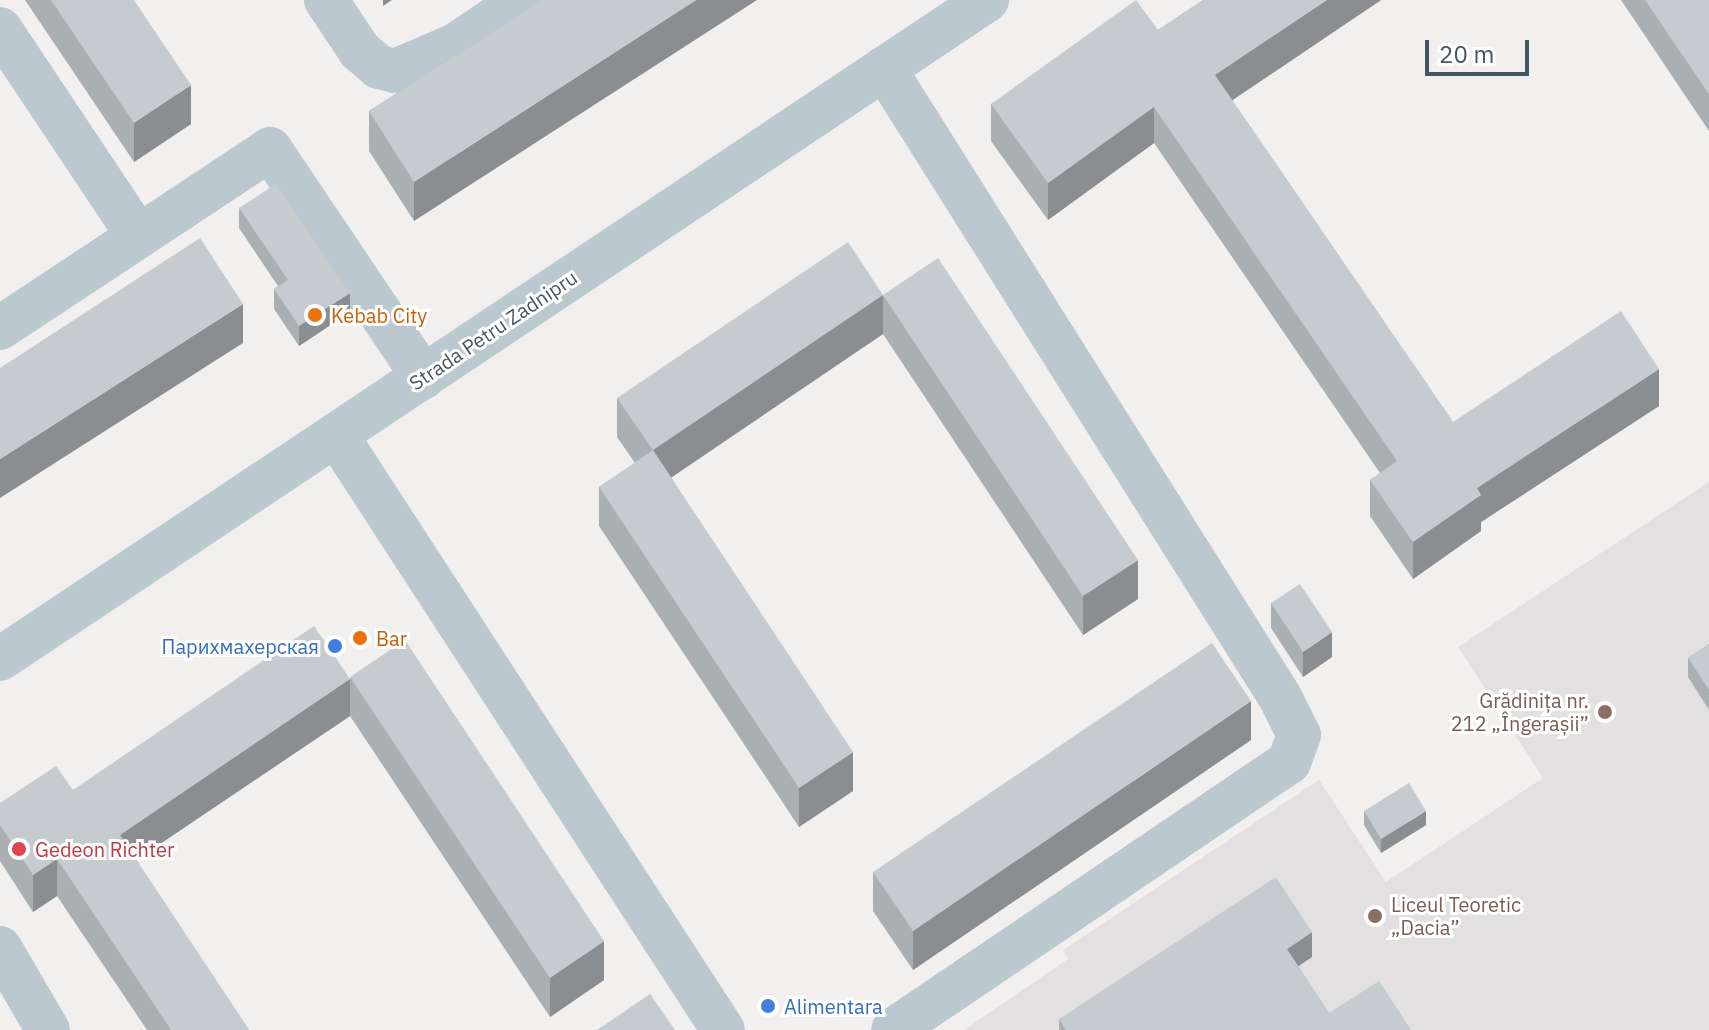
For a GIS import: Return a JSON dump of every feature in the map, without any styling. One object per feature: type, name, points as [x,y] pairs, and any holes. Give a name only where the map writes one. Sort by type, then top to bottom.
[{"type":"street","points":[[326,0],[360,51],[379,67],[395,71],[456,45],[522,0]]},
{"type":"street","name":"Strada Petru Zadnipru","points":[[0,659],[987,0]]},
{"type":"street","points":[[0,29],[138,236]]},
{"type":"street","points":[[884,68],[1280,697],[1299,735],[1297,750],[1278,770],[893,1030]]},
{"type":"street","points":[[0,328],[270,149],[423,377]]},
{"type":"street","points":[[337,436],[723,1030]]},
{"type":"street","points":[[0,948],[48,1030]]},
{"type":"shaded area","name":"Liceul Teoretic „Dacia”","points":[[1709,482],[1709,1030],[964,1030],[1068,959],[1063,950],[1319,780],[1386,882],[1543,778],[1458,647]]},
{"type":"building","points":[[51,0],[134,0],[191,85],[134,123]]},
{"type":"building","points":[[542,0],[696,0],[414,182],[369,111]]},
{"type":"building","points":[[1136,0],[1158,30],[1203,0],[1327,0],[1215,75],[1453,422],[1621,311],[1659,369],[1477,488],[1481,495],[1413,542],[1370,480],[1397,461],[1154,107],[1048,183],[991,104]]},
{"type":"building","points":[[1645,0],[1709,0],[1709,94]]},
{"type":"building","points":[[276,184],[350,293],[299,326],[274,289],[288,280],[239,208]]},
{"type":"building","points":[[200,238],[243,304],[0,459],[0,368]]},
{"type":"building","points":[[848,242],[883,295],[653,450],[617,398]]},
{"type":"building","points":[[938,258],[1138,560],[1083,596],[883,295]]},
{"type":"building","points":[[653,450],[853,752],[799,788],[599,487]]},
{"type":"building","points":[[1300,584],[1332,632],[1303,652],[1271,603]]},
{"type":"building","points":[[314,626],[350,679],[120,835],[249,1030],[171,1030],[57,859],[33,875],[0,825],[0,803],[56,766],[73,790]]},
{"type":"building","points":[[405,640],[604,941],[550,978],[350,677]]},
{"type":"building","points":[[1212,643],[1251,701],[913,931],[873,872]]},
{"type":"building","points":[[1709,644],[1709,690],[1688,658]]},
{"type":"building","points":[[1409,783],[1426,811],[1381,839],[1364,811]]},
{"type":"building","points":[[1276,877],[1312,932],[1287,949],[1329,1013],[1379,981],[1411,1030],[1066,1030],[1059,1019]]},
{"type":"building","points":[[650,994],[675,1030],[597,1030]]},
{"type":"place","name":"Kebab City","points":[[315,315]]},
{"type":"place","name":"Bar","points":[[360,638]]},
{"type":"place","name":"Парихмахерская","points":[[335,646]]},
{"type":"place","name":"Grădinița nr. 212 „Îngerașii”","points":[[1605,712]]},
{"type":"place","name":"Gedeon Richter","points":[[19,849]]},
{"type":"place","name":"Liceul Teoretic „Dacia”","points":[[1375,916]]},
{"type":"place","name":"Alimentara","points":[[768,1006]]}]
